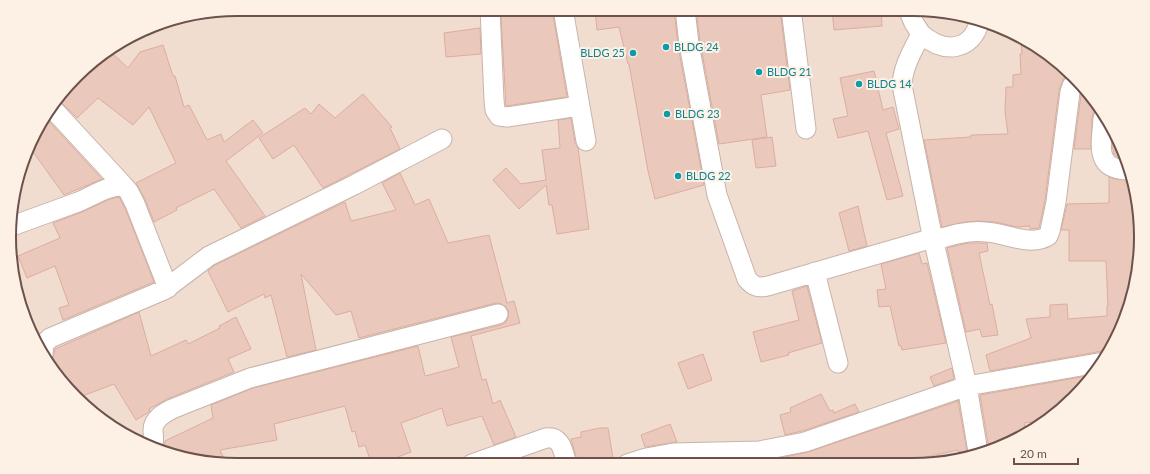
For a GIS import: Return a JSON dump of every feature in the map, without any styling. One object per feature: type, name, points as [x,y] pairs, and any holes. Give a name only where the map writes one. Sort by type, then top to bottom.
[{"type":"street","points":[[490,16],[494,100],[495,110],[499,116],[506,117],[579,106]]},
{"type":"street","points":[[564,16],[586,141]]},
{"type":"street","points":[[686,16],[689,44],[717,195],[748,279],[752,285],[760,288],[955,235],[986,232],[1022,239],[1037,240],[1048,236],[1056,202],[1070,92],[1074,86]]},
{"type":"street","points":[[792,16],[806,129]]},
{"type":"street","points":[[911,16],[921,34],[928,40],[938,45],[952,48],[960,45],[975,33],[978,26]]},
{"type":"street","points":[[921,34],[906,63],[902,74],[902,85],[934,240],[967,386],[977,448]]},
{"type":"street","points":[[55,111],[129,192],[168,288]]},
{"type":"street","points":[[1103,124],[1101,148],[1102,157],[1105,164],[1112,168],[1123,170]]},
{"type":"street","points":[[44,344],[50,338],[168,288],[209,256],[354,185],[442,139]]},
{"type":"street","points":[[16,225],[109,188],[124,186]]},
{"type":"street","points":[[815,272],[838,363]]},
{"type":"street","points":[[153,441],[153,428],[156,421],[163,414],[250,378],[498,314]]},
{"type":"street","points":[[646,458],[673,453],[759,451],[805,442],[967,386],[1094,364]]},
{"type":"street","points":[[489,458],[552,437],[557,440],[561,446],[565,458]]},
{"type":"shaded area","points":[[223,16],[927,16],[956,20],[984,28],[1024,46],[1036,53],[1059,71],[1088,102],[1097,114],[1111,139],[1122,166],[1130,194],[1134,223],[1134,251],[1132,266],[1130,280],[1122,308],[1111,335],[1097,360],[1079,383],[1059,403],[1036,421],[1011,435],[984,446],[956,454],[927,458],[223,458],[194,454],[166,446],[139,435],[114,421],[102,412],[71,383],[53,360],[33,322],[20,280],[16,251],[16,223],[20,194],[28,166],[39,139],[53,114],[62,102],[91,71],[114,53],[152,33],[194,20]]},
{"type":"building","points":[[501,16],[553,16],[567,97],[506,106]]},
{"type":"building","points":[[596,16],[675,16],[678,46],[704,185],[655,199],[648,171],[629,64],[619,27],[597,30]]},
{"type":"building","points":[[697,16],[781,16],[790,90],[761,95],[767,137],[719,144],[700,42]]},
{"type":"building","points":[[833,16],[881,16],[882,26],[834,30]]},
{"type":"building","points":[[480,28],[481,54],[446,57],[444,33]]},
{"type":"building","points":[[163,45],[173,76],[175,76],[184,107],[189,105],[207,140],[221,134],[224,142],[253,120],[263,133],[226,161],[265,216],[241,228],[214,189],[176,208],[177,210],[154,222],[145,199],[136,183],[176,163],[149,107],[133,125],[98,98],[77,118],[62,103],[91,71],[113,54],[128,68],[140,52]]},
{"type":"building","points":[[1021,45],[1036,53],[1065,77],[1059,90],[1045,200],[1039,228],[1030,229],[1030,226],[1017,227],[996,222],[979,221],[965,222],[942,227],[924,140],[971,137],[971,135],[1008,134],[1005,112],[1006,87],[1013,87],[1013,75],[1021,74],[1020,54],[1022,54]]},
{"type":"building","points":[[874,71],[883,110],[893,107],[899,129],[886,133],[903,196],[887,200],[868,131],[838,138],[833,119],[848,116],[840,78]]},
{"type":"building","points":[[363,94],[392,127],[390,128],[400,149],[323,188],[294,145],[273,159],[259,138],[305,108],[311,114],[319,104],[335,118]]},
{"type":"building","points":[[1081,95],[1095,111],[1092,117],[1091,149],[1074,149]]},
{"type":"building","points":[[571,118],[575,143],[578,148],[589,229],[557,234],[552,205],[549,205],[546,185],[519,209],[493,180],[506,168],[521,184],[546,180],[542,150],[560,148],[558,120]]},
{"type":"building","points":[[49,121],[102,179],[64,195],[33,152]]},
{"type":"building","points":[[772,137],[776,166],[756,168],[752,140]]},
{"type":"building","points":[[1112,142],[1119,158],[1114,154]]},
{"type":"building","points":[[400,173],[415,205],[429,199],[448,243],[489,235],[507,303],[514,301],[520,323],[471,336],[482,380],[486,379],[493,404],[500,400],[516,437],[494,445],[482,416],[447,426],[442,408],[401,423],[411,452],[395,458],[370,458],[365,445],[359,447],[355,431],[352,432],[345,406],[274,424],[277,440],[220,450],[224,458],[194,454],[164,445],[165,441],[213,418],[211,405],[253,388],[418,346],[425,376],[459,367],[451,337],[501,325],[506,322],[509,312],[506,307],[496,303],[359,338],[351,311],[336,315],[301,274],[316,350],[287,357],[271,295],[265,298],[264,294],[228,312],[208,271],[215,265],[345,202],[351,221],[396,210],[382,183]]},
{"type":"building","points":[[1109,177],[1126,180],[1130,194],[1134,223],[1134,251],[1132,266],[1130,280],[1122,308],[1117,322],[1102,351],[990,371],[986,355],[1031,338],[1026,319],[1050,317],[1050,305],[1067,304],[1068,319],[1107,316],[1106,261],[1069,261],[1069,230],[1061,230],[1067,204],[1109,203]]},
{"type":"building","points":[[119,197],[125,208],[154,282],[63,320],[59,308],[69,305],[55,266],[27,278],[18,256],[60,238],[53,223],[110,199]]},
{"type":"building","points":[[858,206],[867,246],[849,251],[839,213]]},
{"type":"building","points":[[968,243],[987,243],[988,251],[979,253],[998,335],[982,337],[980,329],[966,332],[947,248]]},
{"type":"building","points":[[919,253],[922,264],[927,263],[946,343],[902,350],[901,346],[899,346],[890,306],[879,307],[877,290],[886,289],[881,264]]},
{"type":"building","points":[[807,286],[822,343],[788,353],[789,355],[761,362],[753,332],[799,320],[792,291]]},
{"type":"building","points":[[139,312],[151,356],[186,340],[188,344],[220,328],[219,326],[236,317],[251,349],[228,359],[234,372],[167,399],[149,409],[149,412],[136,420],[114,384],[84,396],[71,383],[54,362],[53,358],[55,349]]},
{"type":"building","points":[[703,354],[712,380],[688,389],[678,363]]},
{"type":"building","points":[[952,368],[954,379],[934,386],[930,377]]},
{"type":"building","points":[[1084,376],[1059,403],[1036,421],[1024,423],[1025,427],[988,444],[980,395]]},
{"type":"building","points":[[821,394],[830,411],[833,410],[834,413],[855,404],[859,412],[802,431],[785,435],[780,415],[791,412],[790,408]]},
{"type":"building","points":[[958,401],[967,451],[959,452],[958,450],[921,458],[780,458],[808,452]]},
{"type":"building","points":[[670,424],[677,442],[645,447],[641,435]]},
{"type":"building","points":[[608,428],[613,458],[576,458],[571,439],[581,437],[581,432]]},
{"type":"place","name":"BLDG 24","points":[[666,47]]},
{"type":"place","name":"BLDG 25","points":[[633,53]]},
{"type":"place","name":"BLDG 21","points":[[759,72]]},
{"type":"place","name":"BLDG 14","points":[[859,84]]},
{"type":"place","name":"BLDG 23","points":[[667,114]]},
{"type":"place","name":"BLDG 22","points":[[678,176]]}]
